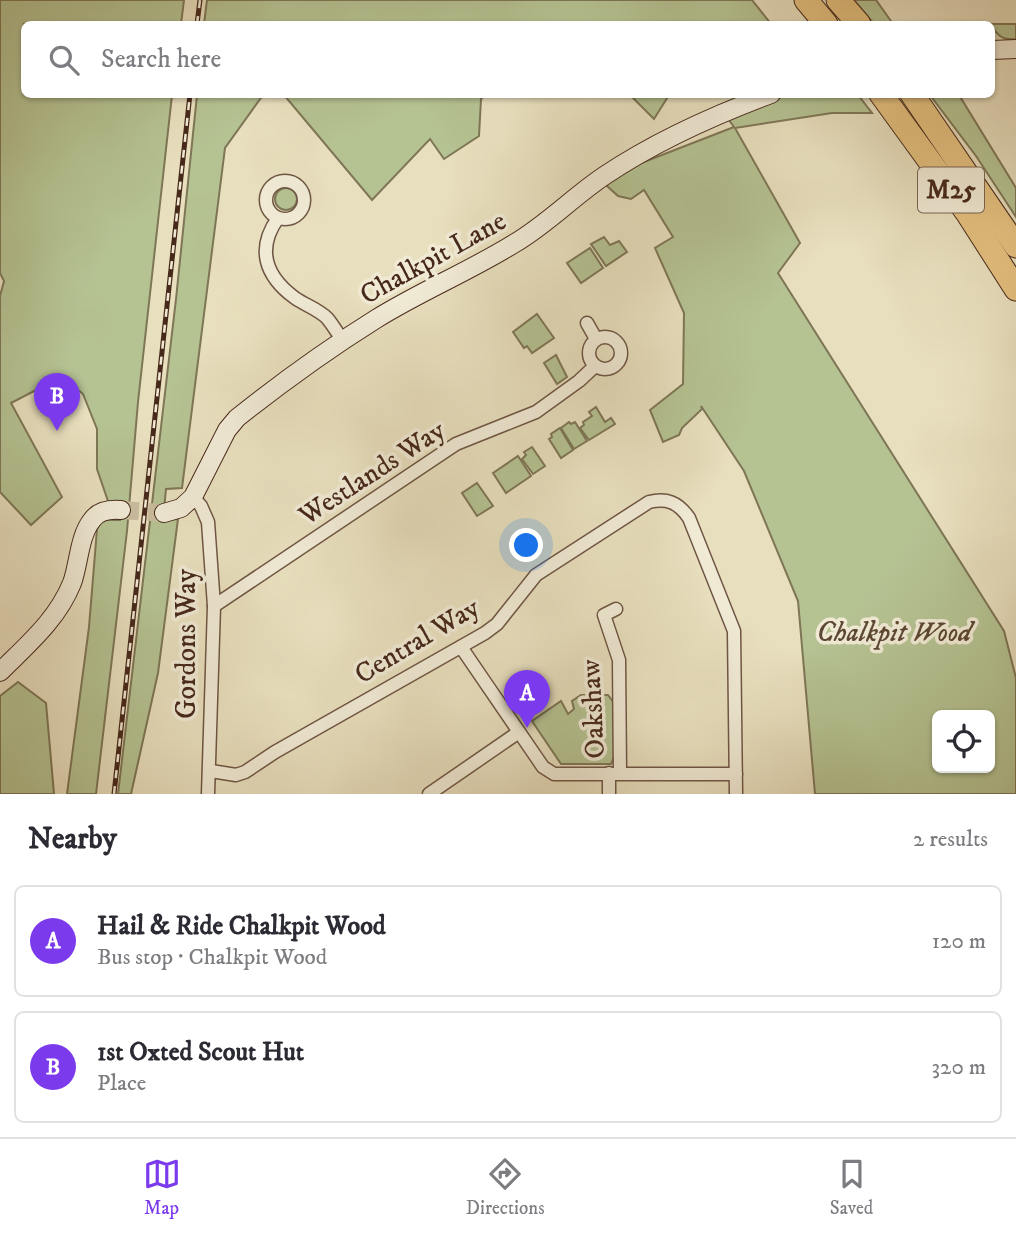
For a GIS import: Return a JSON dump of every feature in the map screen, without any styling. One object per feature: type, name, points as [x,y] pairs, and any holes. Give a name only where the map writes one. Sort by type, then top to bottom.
[{"type":"highway","points":[[806,0],[824,21]]},
{"type":"highway","points":[[838,0],[856,21]]},
{"type":"highway","name":"M25","points":[[884,98],[952,192],[1016,289]]},
{"type":"highway","name":"M25","points":[[915,98],[1016,246]]},
{"type":"street","points":[[995,50],[1016,49]]},
{"type":"street","name":"Chalkpit Lane","points":[[193,498],[227,430],[237,418],[343,341],[411,298],[517,242],[606,175],[673,136],[760,98]]},
{"type":"street","points":[[278,218],[265,244],[265,257],[269,267],[281,286],[327,318],[343,341]]},
{"type":"street","points":[[587,323],[596,339]]},
{"type":"street","points":[[613,338],[620,345],[622,356],[611,368],[600,369],[589,355],[596,339],[613,338]]},
{"type":"street","name":"Westlands Way","points":[[215,606],[456,444],[536,412],[595,366]]},
{"type":"street","points":[[164,513],[181,508],[193,498]]},
{"type":"street","name":"Gordons Way","points":[[193,498],[206,517],[215,606],[211,771],[208,794]]},
{"type":"street","name":"Central Way","points":[[211,771],[236,775],[245,772],[275,752],[461,647],[497,624],[536,575],[649,502],[670,501],[682,507],[689,518],[734,631],[736,794]]},
{"type":"street","points":[[0,672],[49,623],[62,606],[73,579],[87,528],[93,518],[111,509],[121,510]]},
{"type":"street","name":"Oakshaw","points":[[615,773],[619,660],[604,615],[616,609]]},
{"type":"street","points":[[461,647],[543,767],[554,774],[736,775]]},
{"type":"street","points":[[429,794],[519,732]]},
{"type":"street","points":[[609,794],[615,773]]},
{"type":"green space","points":[[0,0],[184,0],[181,21],[21,21],[21,98],[172,98],[138,402],[127,531],[96,794],[67,794],[89,627],[97,529],[102,520],[120,520],[122,503],[109,504],[97,469],[97,429],[83,394],[70,383],[38,389],[11,403],[62,497],[31,525],[0,492],[0,296],[4,281],[0,273]]},
{"type":"green space","points":[[207,0],[752,0],[769,21],[204,21]]},
{"type":"green space","points":[[854,0],[876,0],[891,21],[872,21]]},
{"type":"green space","points":[[995,24],[1016,24],[1016,39],[1003,38],[997,34]]},
{"type":"green space","points":[[197,98],[261,98],[225,148],[182,488],[166,489],[163,520],[178,519],[158,673],[131,794],[118,794]]},
{"type":"green space","points":[[287,98],[482,98],[479,136],[444,159],[430,139],[372,200]]},
{"type":"green space","points":[[633,98],[667,98],[654,119]]},
{"type":"green space","name":"Chalkpit Wood","points":[[778,98],[860,98],[872,113],[832,113],[735,128],[800,243],[778,273],[1004,631],[1016,678],[1016,794],[815,794],[798,601],[744,471],[701,406],[702,409],[682,428],[679,435],[663,442],[650,410],[683,384],[684,313],[655,248],[673,237],[644,190],[631,199],[618,196],[606,185],[631,167],[734,127],[726,116]]},
{"type":"green space","points":[[932,98],[961,98],[1016,188],[1016,217],[976,156]]},
{"type":"green space","points":[[286,188],[294,191],[297,199],[294,207],[286,210],[278,207],[275,199],[278,191]]},
{"type":"green space","points":[[604,237],[610,245],[619,241],[627,252],[606,266],[591,244]]},
{"type":"green space","points":[[590,248],[603,268],[581,283],[567,263]]},
{"type":"green space","points":[[537,314],[554,338],[532,353],[527,346],[524,348],[513,332]]},
{"type":"green space","points":[[556,355],[567,377],[557,384],[544,363]]},
{"type":"green space","points":[[596,407],[605,422],[611,418],[615,424],[589,440],[580,428],[584,425],[583,422],[592,416],[589,412]]},
{"type":"green space","points":[[569,422],[575,422],[587,441],[574,449],[561,428]]},
{"type":"green space","points":[[560,428],[573,450],[561,458],[549,439],[551,434]]},
{"type":"green space","points":[[532,447],[545,466],[533,474],[522,459],[526,455],[524,452]]},
{"type":"green space","points":[[518,456],[531,476],[506,493],[493,473]]},
{"type":"green space","points":[[477,483],[493,506],[477,516],[462,493]]},
{"type":"green space","points":[[18,682],[46,703],[54,794],[0,794],[0,696]]},
{"type":"green space","points":[[581,695],[608,695],[614,703],[614,757],[611,764],[561,764],[532,721],[561,701],[568,714],[574,709],[572,701]]},
{"type":"tunnel","points":[[121,510],[164,513]]},
{"type":"railway","points":[[197,21],[200,0]]},
{"type":"railway","points":[[114,794],[190,98]]},
{"type":"place","name":"1st Oxted Scout Hut","points":[[57,431]]},
{"type":"place","name":"Hail & Ride Chalkpit Wood","points":[[527,728]]}]
